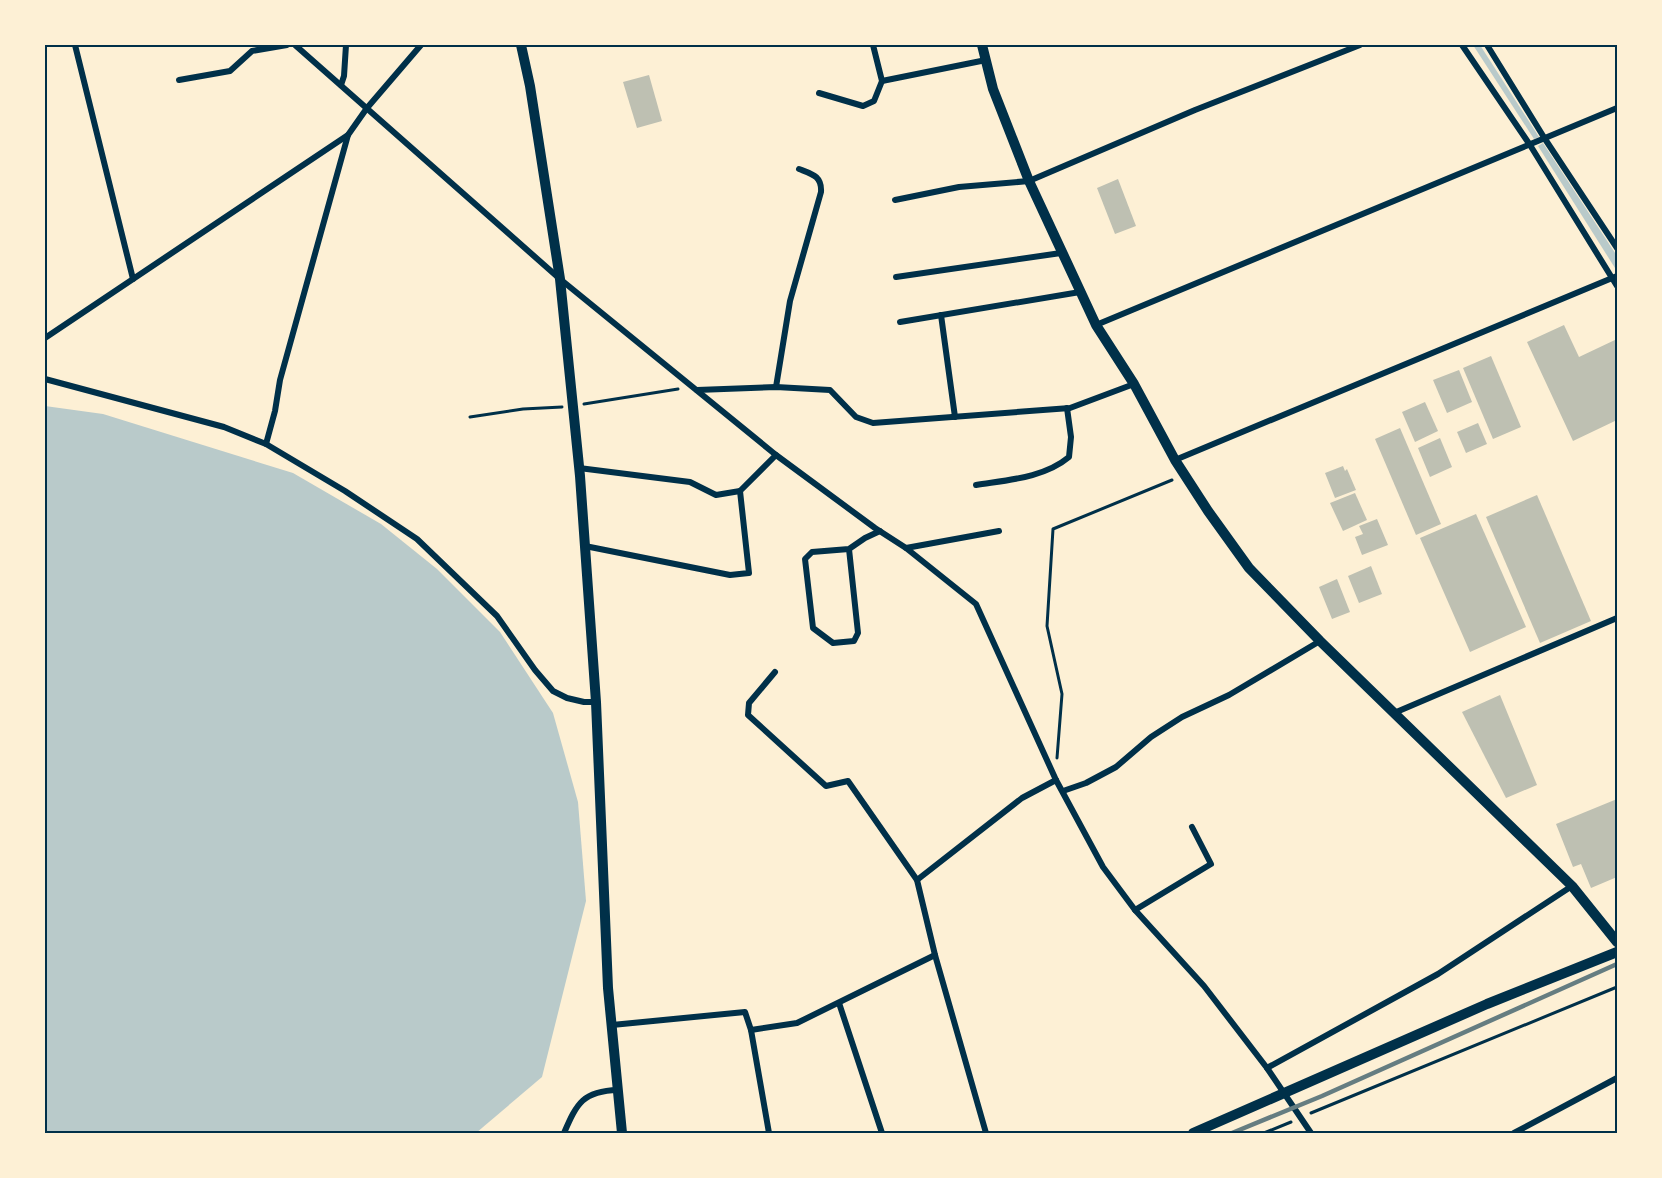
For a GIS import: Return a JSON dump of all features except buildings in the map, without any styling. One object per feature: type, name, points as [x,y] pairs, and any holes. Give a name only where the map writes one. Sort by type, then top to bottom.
[{"type":"street","points":[[75,45],[133,279]]},
{"type":"street","points":[[179,80],[230,71],[252,51],[287,45]]},
{"type":"street","points":[[295,45],[560,279],[776,455],[906,548],[976,604],[1056,780],[1103,867],[1135,910],[1204,986],[1286,1094],[1311,1133]]},
{"type":"street","points":[[341,85],[346,45]]},
{"type":"street","points":[[266,444],[280,380],[348,135],[366,108],[421,45]]},
{"type":"street","points":[[521,45],[530,86],[560,279],[579,468],[596,702],[612,1025],[622,1133]]},
{"type":"street","points":[[819,93],[863,106],[874,101],[882,81],[873,45]]},
{"type":"street","points":[[982,45],[993,90],[1029,181],[1096,325],[1134,384],[1185,476],[1249,568],[1320,641],[1572,886],[1617,942]]},
{"type":"street","points":[[895,200],[959,187],[1029,181],[1195,110],[1360,45]]},
{"type":"street","points":[[1462,45],[1615,277],[1617,286]]},
{"type":"street","points":[[1488,45],[1617,248]]},
{"type":"street","points":[[882,81],[986,60]]},
{"type":"street","points":[[1096,325],[1617,108]]},
{"type":"street","points":[[45,338],[348,135]]},
{"type":"street","points":[[776,387],[790,301],[822,183],[817,176],[799,169]]},
{"type":"street","points":[[896,277],[1062,253]]},
{"type":"street","points":[[1175,460],[1615,277]]},
{"type":"street","points":[[900,322],[1080,292]]},
{"type":"street","points":[[941,315],[955,417]]},
{"type":"street","points":[[45,379],[224,427],[266,444],[345,491],[417,539],[497,616],[553,691],[567,698],[596,702]]},
{"type":"street","points":[[694,388],[776,387],[830,390],[856,417],[873,423],[1067,408],[1134,384]]},
{"type":"street","points":[[976,485],[1023,477],[1056,467],[1069,457],[1071,437],[1067,408]]},
{"type":"street","points":[[579,468],[690,482],[716,495],[741,491],[776,455]]},
{"type":"street","points":[[585,546],[730,575],[749,573],[741,491]]},
{"type":"street","points":[[849,549],[858,633],[854,641],[833,643],[813,628],[805,559],[812,552],[849,549],[864,538],[880,531]]},
{"type":"street","points":[[906,548],[999,531]]},
{"type":"street","points":[[1394,713],[1617,618]]},
{"type":"street","points":[[1063,791],[1086,783],[1116,767],[1151,737],[1182,717],[1229,695],[1320,641]]},
{"type":"street","points":[[775,672],[749,703],[748,715],[826,786],[848,781],[916,880],[986,1133]]},
{"type":"street","points":[[916,880],[1022,798],[1056,780]]},
{"type":"street","points":[[1135,910],[1211,864],[1192,827]]},
{"type":"street","points":[[1267,1068],[1438,975],[1572,886]]},
{"type":"street","points":[[1193,1133],[1487,1004],[1617,952]]},
{"type":"street","points":[[751,1030],[797,1023],[935,955]]},
{"type":"street","points":[[839,1004],[882,1133]]},
{"type":"street","points":[[612,1025],[745,1012],[751,1030],[769,1133]]},
{"type":"street","points":[[1514,1133],[1617,1078]]},
{"type":"street","points":[[564,1133],[574,1111],[587,1096],[600,1090],[618,1090]]},
{"type":"path","points":[[470,417],[524,409],[572,406],[694,388]]},
{"type":"path","points":[[1056,780],[1062,694],[1047,626],[1053,529],[1185,476]]},
{"type":"path","points":[[1264,1133],[1617,987]]},
{"type":"shaded area","points":[[1473,45],[1480,45],[1539,137],[1534,139]]},
{"type":"shaded area","points":[[1543,143],[1617,256],[1617,268],[1538,146]]},
{"type":"shaded area","points":[[45,406],[103,414],[293,473],[381,524],[437,569],[500,632],[553,713],[578,802],[586,901],[542,1077],[476,1133],[45,1133]]},
{"type":"railway","points":[[1232,1133],[1322,1096],[1617,964]]}]
